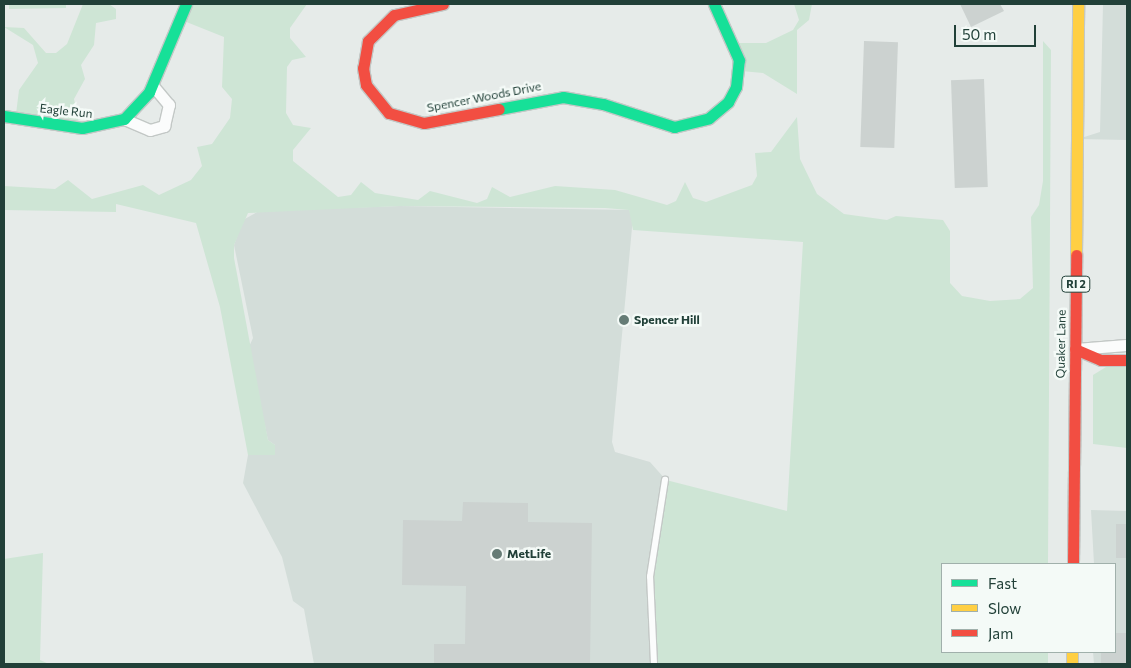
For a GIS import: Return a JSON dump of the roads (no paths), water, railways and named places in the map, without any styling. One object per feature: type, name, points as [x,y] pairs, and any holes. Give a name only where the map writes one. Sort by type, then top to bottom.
[{"type":"street","points":[[152,85],[169,105],[164,126],[150,130],[124,119],[152,85],[186,4]]},
{"type":"street","name":"Spencer Woods Drive","points":[[443,4],[394,15],[368,41],[363,68],[366,85],[382,108],[397,118],[434,122],[563,97],[603,104],[674,127],[710,118],[728,102],[736,87],[739,60],[714,4]]},
{"type":"street","name":"Quaker Lane","points":[[1073,563],[1078,4]]},
{"type":"street","name":"Eagle Run","points":[[4,116],[82,128],[124,119]]},
{"type":"street","points":[[1075,349],[1127,345]]},
{"type":"street","points":[[1075,349],[1101,360],[1127,360]]},
{"type":"lane","points":[[654,664],[650,577],[665,480]]},
{"type":"place","name":"Spencer Hill","points":[[624,320]]},
{"type":"place","name":"MetLife","points":[[497,554]]}]
